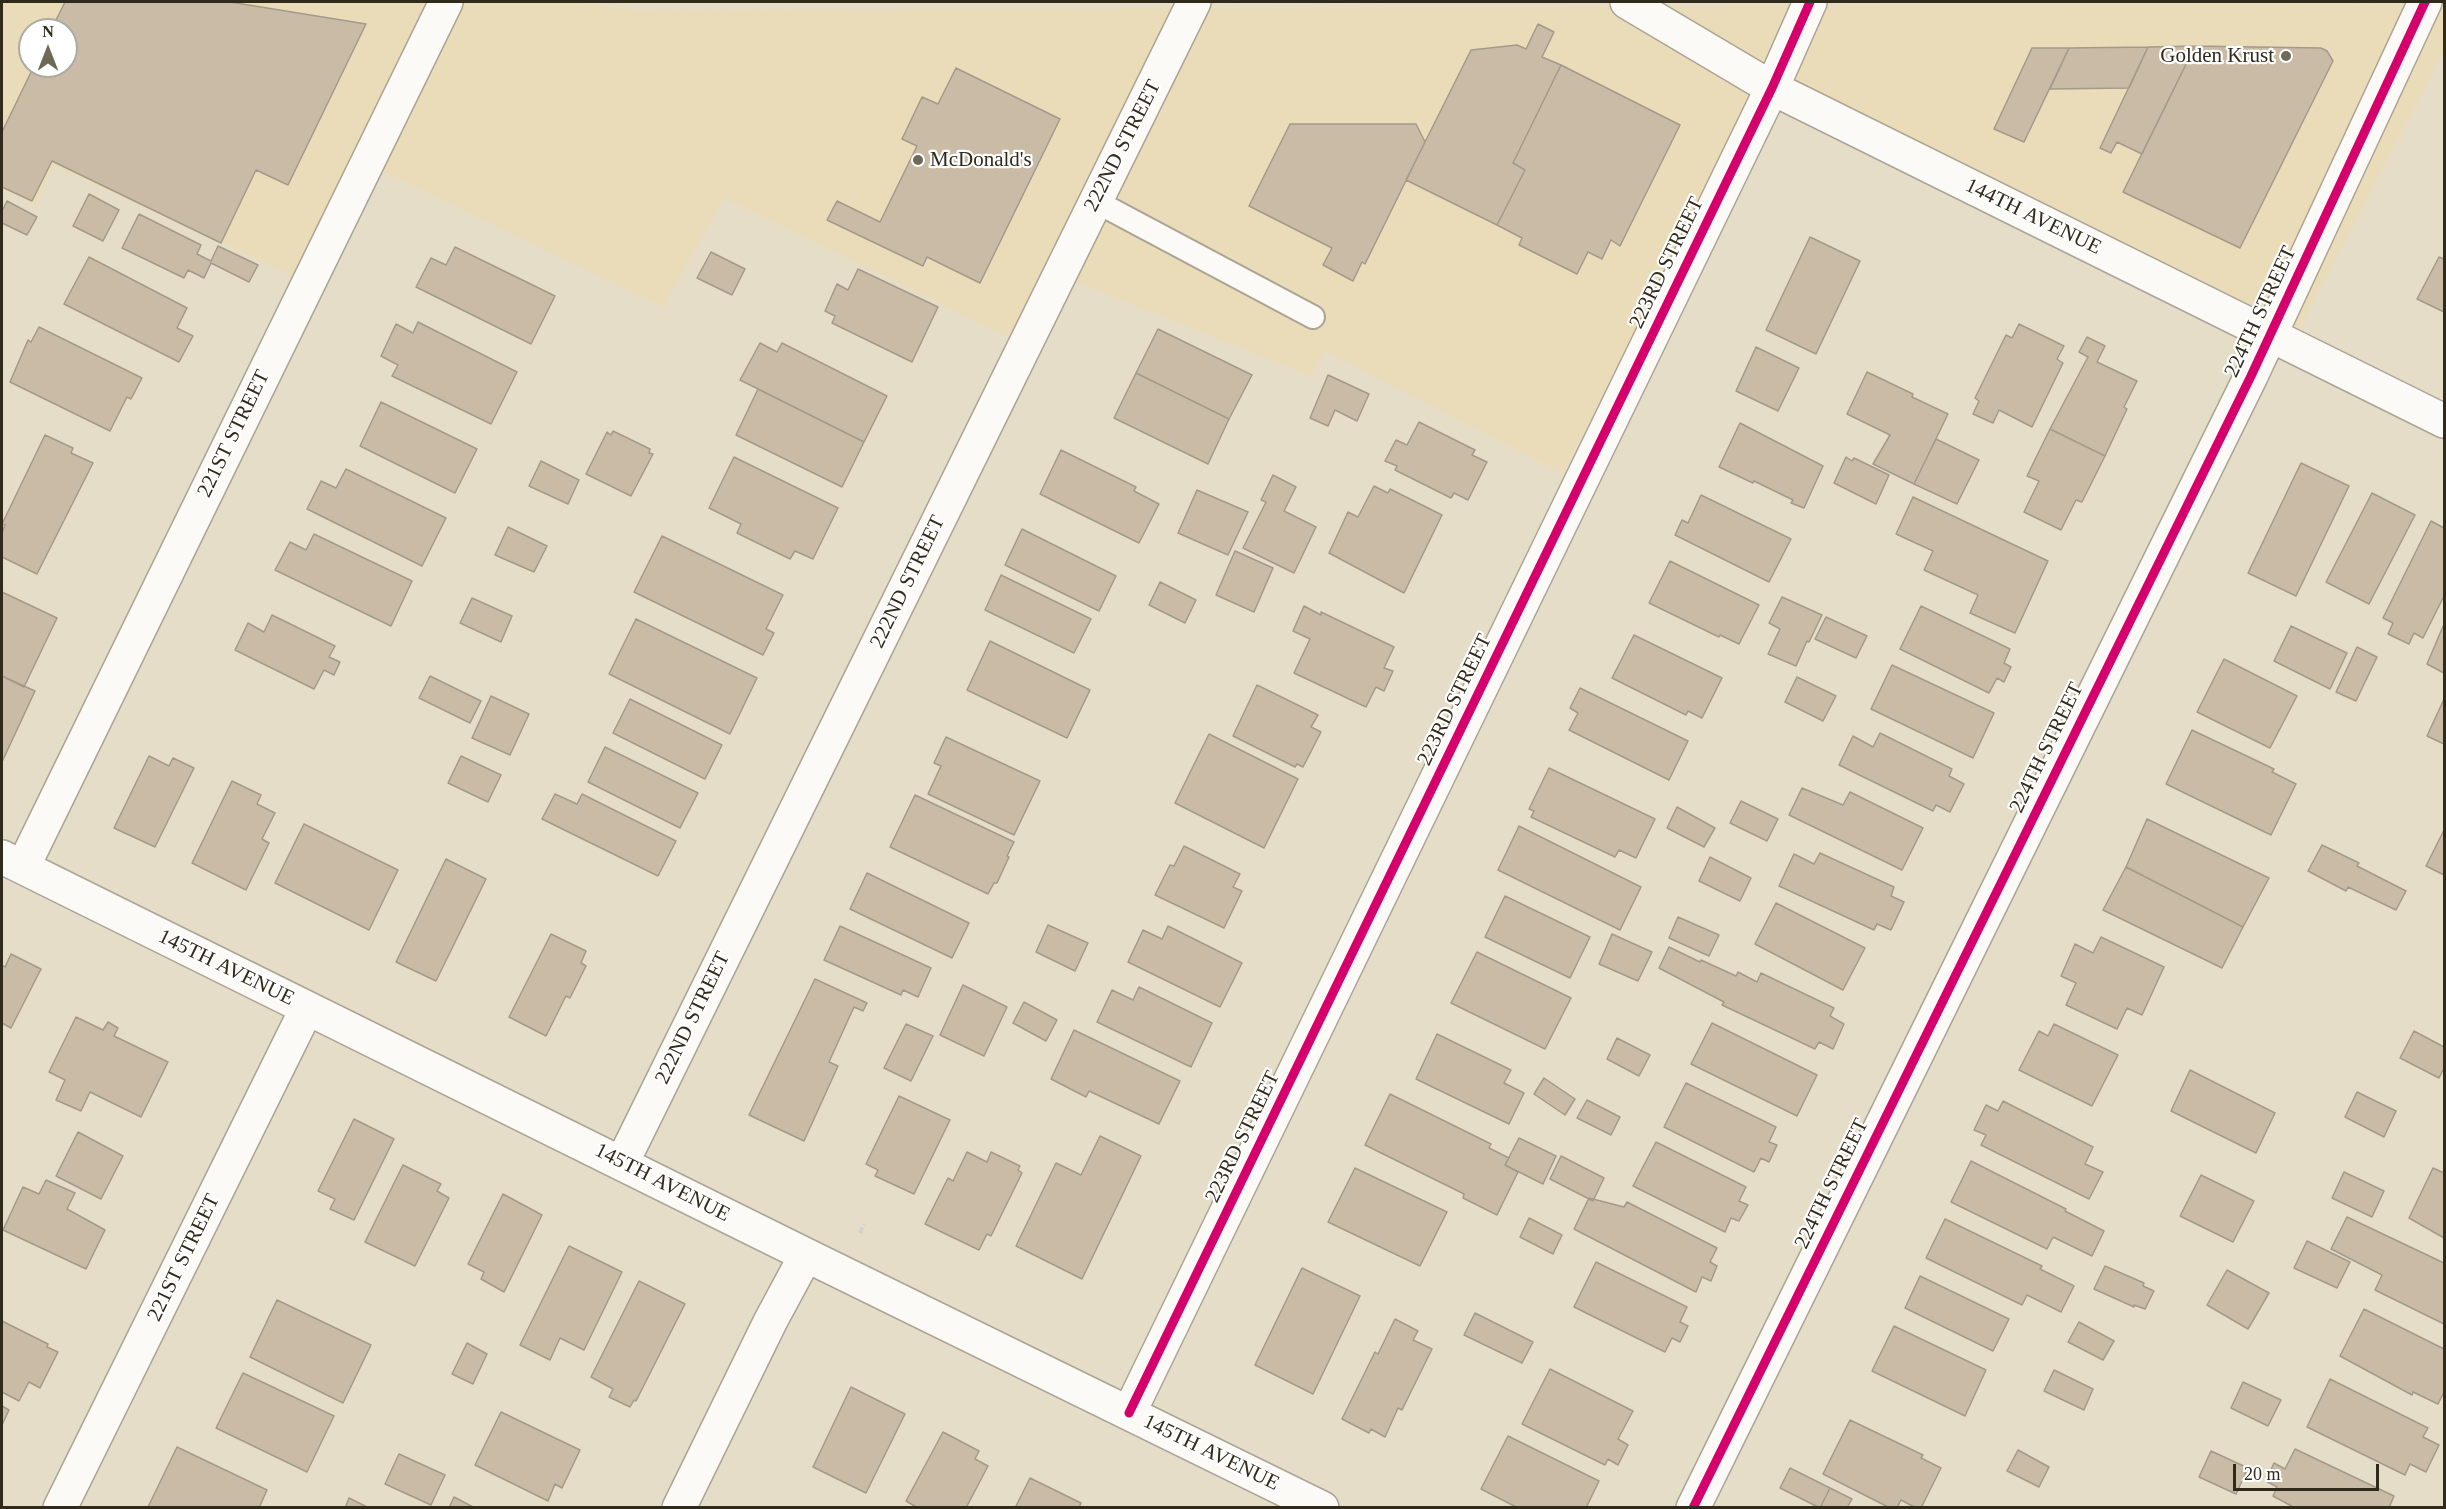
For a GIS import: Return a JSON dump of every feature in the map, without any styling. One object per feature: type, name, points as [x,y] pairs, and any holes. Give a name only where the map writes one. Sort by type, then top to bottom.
[{"type":"street","name":"221ST STREET","points":[[12,862],[446,2]]},
{"type":"street","name":"222ND STREET","points":[[622,1163],[1194,2]]},
{"type":"street","name":"144TH AVENUE","points":[[1627,2],[1772,88],[2445,421]]},
{"type":"street","name":"223RD STREET","points":[[1129,1413],[1772,88],[1810,2]]},
{"type":"street","name":"224TH STREET","points":[[1693,1508],[2271,334],[2425,2]]},
{"type":"street","name":"145TH AVENUE","points":[[12,862],[1129,1413],[1308,1504]]},
{"type":"street","name":"221ST STREET","points":[[60,1508],[308,1008]]},
{"type":"street","points":[[679,1508],[770,1322],[806,1255]]},
{"type":"lane","points":[[1095,201],[1313,317]]},
{"type":"path","points":[[858,1236],[864,1224]]},
{"type":"shaded area","points":[[2,2],[574,2],[634,10],[2444,3],[2444,51],[2295,337],[1765,71],[1563,474],[1325,351],[1311,376],[1044,269],[1012,339],[724,198],[663,307],[363,162],[306,282],[54,166],[36,205],[2,189]]},
{"type":"building","points":[[65,2],[230,2],[366,24],[288,185],[256,170],[221,243],[52,161],[32,201],[2,187],[2,132],[28,78],[78,78],[78,18],[57,18]]},
{"type":"building","points":[[1538,24],[1554,32],[1542,57],[1561,65],[1513,163],[1525,170],[1497,225],[1406,180],[1471,50],[1517,45],[1526,49]]},
{"type":"building","points":[[2195,46],[2142,154],[2117,142],[2111,153],[2100,148],[2148,47]]},
{"type":"building","points":[[2195,46],[2321,48],[2327,51],[2333,61],[2240,248],[2123,192]]},
{"type":"building","points":[[2148,47],[2129,88],[2050,89],[2069,48]]},
{"type":"building","points":[[2032,48],[2069,48],[2024,142],[1994,129]]},
{"type":"building","points":[[1561,65],[1680,125],[1620,246],[1611,240],[1602,259],[1588,252],[1577,274],[1519,245],[1522,238],[1497,225],[1525,170],[1513,163]]},
{"type":"building","points":[[956,68],[1060,119],[980,283],[927,257],[923,266],[827,220],[837,201],[880,222],[917,146],[902,139],[922,97],[938,104]]},
{"type":"building","points":[[1290,124],[1416,124],[1425,142],[1365,264],[1362,262],[1353,281],[1323,265],[1332,248],[1249,206]]},
{"type":"building","points":[[89,194],[119,210],[103,241],[73,226]]},
{"type":"building","points":[[7,201],[37,217],[27,235],[2,223],[2,211]]},
{"type":"building","points":[[139,214],[201,245],[197,254],[211,261],[218,246],[258,265],[249,282],[211,263],[204,278],[188,270],[184,278],[122,248]]},
{"type":"building","points":[[1810,237],[1860,261],[1816,354],[1766,330]]},
{"type":"building","points":[[455,247],[555,296],[531,344],[416,287],[431,258],[446,265]]},
{"type":"building","points":[[711,252],[745,269],[732,295],[697,278]]},
{"type":"building","points":[[89,257],[187,308],[177,328],[193,336],[179,362],[64,304]]},
{"type":"building","points":[[2439,257],[2444,259],[2444,312],[2417,299]]},
{"type":"building","points":[[858,269],[938,307],[912,362],[832,323],[835,316],[825,311],[837,284],[848,290]]},
{"type":"building","points":[[418,322],[517,372],[491,424],[392,376],[398,365],[381,356],[396,324],[413,333]]},
{"type":"building","points":[[2019,324],[2064,346],[2057,359],[2063,363],[2032,427],[1999,410],[1993,423],[1973,414],[1979,401],[1975,398],[2006,335],[2012,338]]},
{"type":"building","points":[[39,327],[142,378],[131,399],[127,397],[110,431],[10,382],[28,340],[31,342]]},
{"type":"building","points":[[1158,329],[1252,375],[1229,419],[1136,373]]},
{"type":"building","points":[[2087,337],[2105,346],[2097,362],[2137,381],[2105,456],[2050,429],[2088,357],[2079,352]]},
{"type":"building","points":[[760,343],[777,352],[782,343],[887,396],[864,442],[740,380]]},
{"type":"building","points":[[1756,347],[1799,368],[1778,411],[1736,391]]},
{"type":"building","points":[[1867,372],[1948,414],[1914,484],[1873,464],[1890,435],[1847,414]]},
{"type":"building","points":[[1136,373],[1229,419],[1208,464],[1114,418]]},
{"type":"building","points":[[1328,375],[1369,394],[1357,421],[1335,410],[1328,426],[1310,418]]},
{"type":"building","points":[[758,389],[864,442],[842,487],[736,435]]},
{"type":"building","points":[[381,402],[477,449],[455,493],[360,446]]},
{"type":"building","points":[[1419,422],[1475,450],[1472,455],[1487,462],[1468,500],[1454,493],[1451,498],[1395,470],[1397,466],[1385,461],[1396,440],[1407,445]]},
{"type":"building","points":[[1740,423],[1823,466],[1804,508],[1791,503],[1793,500],[1754,481],[1753,483],[1719,467]]},
{"type":"building","points":[[2050,429],[2105,456],[2082,502],[2076,500],[2061,530],[2024,512],[2039,481],[2027,476]]},
{"type":"building","points":[[613,431],[650,449],[649,453],[653,454],[631,496],[586,474],[607,432],[611,435]]},
{"type":"building","points":[[45,435],[73,448],[71,453],[93,463],[37,574],[2,557],[2,533],[5,525],[2,524]]},
{"type":"building","points":[[1936,439],[1979,460],[1957,504],[1914,484]]},
{"type":"building","points":[[1061,450],[1136,487],[1134,491],[1159,504],[1139,543],[1040,494]]},
{"type":"building","points":[[734,457],[838,508],[813,559],[795,551],[790,559],[737,533],[741,524],[709,508]]},
{"type":"building","points":[[1846,457],[1852,461],[1854,458],[1889,475],[1876,504],[1834,483]]},
{"type":"building","points":[[541,461],[579,480],[568,504],[529,486]]},
{"type":"building","points":[[2301,463],[2349,486],[2296,596],[2248,573]]},
{"type":"building","points":[[346,469],[446,518],[422,566],[307,509],[321,481],[336,488]]},
{"type":"building","points":[[1273,475],[1296,487],[1284,511],[1316,527],[1294,573],[1243,548],[1266,502],[1261,500]]},
{"type":"building","points":[[1374,486],[1388,493],[1390,489],[1442,515],[1404,593],[1329,553],[1348,512],[1358,517]]},
{"type":"building","points":[[1197,490],[1248,512],[1228,555],[1178,533]]},
{"type":"building","points":[[2372,493],[2415,515],[2369,604],[2326,582]]},
{"type":"building","points":[[1701,495],[1791,539],[1769,582],[1675,535],[1682,520],[1688,523]]},
{"type":"building","points":[[1913,497],[2048,561],[2015,633],[1970,613],[1978,595],[1924,570],[1933,551],[1896,534]]},
{"type":"building","points":[[2431,521],[2444,528],[2444,596],[2423,638],[2414,633],[2409,644],[2388,634],[2393,623],[2383,618]]},
{"type":"building","points":[[508,527],[547,546],[534,572],[495,555]]},
{"type":"building","points":[[1022,529],[1116,576],[1099,611],[1005,565]]},
{"type":"building","points":[[314,534],[412,581],[391,626],[275,570],[290,542],[306,550]]},
{"type":"building","points":[[662,536],[783,595],[766,629],[774,633],[763,655],[634,592]]},
{"type":"building","points":[[1235,551],[1273,568],[1254,612],[1216,595]]},
{"type":"building","points":[[1670,561],[1759,605],[1739,644],[1720,635],[1719,637],[1649,603]]},
{"type":"building","points":[[1001,575],[1091,619],[1074,653],[985,610]]},
{"type":"building","points":[[1160,582],[1196,600],[1185,623],[1149,605]]},
{"type":"building","points":[[2,592],[57,618],[24,687],[2,676]]},
{"type":"building","points":[[1782,597],[1822,615],[1796,666],[1768,654],[1780,629],[1769,623]]},
{"type":"building","points":[[472,598],[512,616],[501,642],[460,623]]},
{"type":"building","points":[[1304,606],[1394,647],[1384,668],[1393,671],[1384,691],[1376,687],[1366,707],[1294,673],[1310,639],[1293,631]]},
{"type":"building","points":[[1921,606],[2010,649],[2004,663],[2011,667],[2004,682],[1997,678],[1989,693],[1900,649]]},
{"type":"building","points":[[272,615],[335,646],[329,657],[340,662],[334,675],[324,670],[314,689],[235,650],[248,623],[264,632]]},
{"type":"building","points":[[1826,617],[1867,636],[1856,658],[1815,639]]},
{"type":"building","points":[[636,619],[757,678],[730,734],[609,674]]},
{"type":"building","points":[[2444,624],[2444,673],[2427,664]]},
{"type":"building","points":[[2291,626],[2347,653],[2330,689],[2274,661]]},
{"type":"building","points":[[1634,635],[1722,678],[1702,718],[1688,711],[1686,715],[1612,678]]},
{"type":"building","points":[[990,641],[1090,690],[1067,738],[967,690]]},
{"type":"building","points":[[2357,647],[2377,657],[2356,701],[2336,692]]},
{"type":"building","points":[[2224,659],[2297,696],[2270,748],[2197,712]]},
{"type":"building","points":[[1892,665],[1994,713],[1973,758],[1871,709]]},
{"type":"building","points":[[2,676],[35,691],[2,762]]},
{"type":"building","points":[[430,676],[481,701],[470,723],[419,698]]},
{"type":"building","points":[[1797,677],[1836,696],[1823,721],[1785,702]]},
{"type":"building","points":[[1257,685],[1318,715],[1311,727],[1321,732],[1303,767],[1297,764],[1295,767],[1233,736]]},
{"type":"building","points":[[1580,688],[1688,741],[1669,780],[1569,730],[1578,713],[1570,708]]},
{"type":"building","points":[[491,696],[529,714],[510,755],[472,738]]},
{"type":"building","points":[[630,699],[722,745],[705,779],[613,733]]},
{"type":"building","points":[[2444,699],[2444,744],[2427,736]]},
{"type":"building","points":[[2192,730],[2274,769],[2272,772],[2296,784],[2271,835],[2166,784]]},
{"type":"building","points":[[1880,733],[1952,769],[1949,776],[1964,784],[1950,812],[1936,805],[1933,811],[1839,765],[1853,736],[1873,747]]},
{"type":"building","points":[[1209,734],[1298,779],[1264,848],[1175,803]]},
{"type":"building","points":[[946,737],[1040,781],[1014,835],[928,794],[941,766],[934,763]]},
{"type":"building","points":[[605,747],[698,793],[680,828],[588,782]]},
{"type":"building","points":[[149,756],[169,766],[173,758],[194,768],[155,847],[114,828]]},
{"type":"building","points":[[461,756],[501,775],[488,802],[448,783]]},
{"type":"building","points":[[1549,768],[1655,819],[1636,858],[1619,850],[1615,857],[1531,817],[1534,811],[1529,809]]},
{"type":"building","points":[[232,781],[261,795],[257,804],[275,813],[262,839],[269,843],[246,890],[192,863]]},
{"type":"building","points":[[1802,788],[1843,805],[1850,792],[1923,828],[1902,870],[1789,815]]},
{"type":"building","points":[[555,794],[577,804],[582,794],[676,841],[658,876],[542,819]]},
{"type":"building","points":[[915,795],[1014,842],[997,883],[994,883],[988,894],[890,847]]},
{"type":"building","points":[[1741,801],[1778,819],[1767,841],[1730,823]]},
{"type":"building","points":[[1677,807],[1715,828],[1704,847],[1667,828]]},
{"type":"building","points":[[2147,819],[2269,878],[2243,927],[2126,867]]},
{"type":"building","points":[[304,824],[398,870],[369,930],[275,883]]},
{"type":"building","points":[[1519,826],[1641,887],[1620,930],[1498,870]]},
{"type":"building","points":[[2444,830],[2444,875],[2426,866]]},
{"type":"building","points":[[2322,845],[2359,863],[2357,866],[2406,891],[2396,910],[2348,887],[2346,891],[2308,871]]},
{"type":"building","points":[[1184,846],[1240,874],[1233,887],[1242,891],[1224,928],[1155,895],[1170,865],[1174,866]]},
{"type":"building","points":[[1820,853],[1894,887],[1891,896],[1904,902],[1891,930],[1877,924],[1874,930],[1779,886],[1794,854],[1814,864]]},
{"type":"building","points":[[1710,857],[1751,878],[1740,901],[1699,881]]},
{"type":"building","points":[[446,859],[486,879],[436,981],[396,962]]},
{"type":"building","points":[[2126,867],[2243,927],[2222,968],[2103,910]]},
{"type":"building","points":[[867,873],[969,923],[952,958],[850,909]]},
{"type":"building","points":[[1505,896],[1590,937],[1570,978],[1485,937]]},
{"type":"building","points":[[1776,903],[1865,948],[1843,990],[1755,944]]},
{"type":"building","points":[[1678,917],[1719,935],[1709,956],[1669,938]]},
{"type":"building","points":[[1048,925],[1088,943],[1075,971],[1036,952]]},
{"type":"building","points":[[840,926],[931,968],[918,997],[903,990],[901,995],[824,960]]},
{"type":"building","points":[[1168,926],[1242,963],[1220,1007],[1128,962],[1143,930],[1162,939]]},
{"type":"building","points":[[551,934],[586,951],[581,963],[586,966],[570,998],[566,996],[546,1036],[509,1017]]},
{"type":"building","points":[[1612,934],[1652,952],[1638,981],[1599,964]]},
{"type":"building","points":[[2101,937],[2164,967],[2142,1015],[2127,1008],[2117,1029],[2066,1005],[2076,983],[2061,976],[2075,944],[2093,953]]},
{"type":"building","points":[[1669,947],[1700,962],[1701,960],[1736,976],[1738,972],[1757,982],[1761,973],[1834,1008],[1830,1016],[1844,1024],[1833,1049],[1819,1042],[1815,1049],[1722,1005],[1724,1002],[1659,968]]},
{"type":"building","points":[[1477,952],[1571,998],[1545,1049],[1451,1003]]},
{"type":"building","points":[[11,954],[41,969],[11,1028],[2,1023],[2,965],[5,967]]},
{"type":"building","points":[[815,979],[867,1003],[863,1011],[854,1007],[829,1062],[838,1066],[804,1141],[749,1115]]},
{"type":"building","points":[[963,985],[1007,1007],[984,1056],[940,1035]]},
{"type":"building","points":[[1139,987],[1212,1023],[1191,1067],[1097,1022],[1112,990],[1133,1000]]},
{"type":"building","points":[[1024,1002],[1057,1020],[1046,1041],[1013,1023]]},
{"type":"building","points":[[76,1017],[103,1030],[108,1022],[118,1028],[114,1036],[168,1062],[141,1117],[90,1092],[81,1111],[56,1100],[65,1080],[49,1072]]},
{"type":"building","points":[[1712,1023],[1817,1075],[1797,1116],[1691,1064]]},
{"type":"building","points":[[906,1024],[933,1036],[911,1081],[884,1068]]},
{"type":"building","points":[[2054,1024],[2118,1055],[2092,1106],[2019,1070],[2039,1031],[2048,1036]]},
{"type":"building","points":[[1074,1030],[1180,1081],[1159,1124],[1089,1091],[1086,1097],[1051,1079]]},
{"type":"building","points":[[2414,1031],[2444,1047],[2444,1068],[2439,1078],[2400,1058]]},
{"type":"building","points":[[1437,1034],[1511,1070],[1504,1083],[1524,1093],[1509,1124],[1416,1079]]},
{"type":"building","points":[[1617,1038],[1650,1055],[1639,1076],[1607,1059]]},
{"type":"building","points":[[2190,1070],[2275,1113],[2256,1153],[2171,1111]]},
{"type":"building","points":[[1544,1078],[1575,1099],[1565,1115],[1534,1094]]},
{"type":"building","points":[[1686,1083],[1776,1127],[1769,1142],[1777,1145],[1769,1162],[1761,1158],[1754,1172],[1664,1127]]},
{"type":"building","points":[[2357,1092],[2396,1111],[2384,1137],[2345,1117]]},
{"type":"building","points":[[1390,1094],[1491,1144],[1489,1148],[1509,1158],[1505,1165],[1518,1172],[1497,1215],[1463,1198],[1464,1194],[1365,1145]]},
{"type":"building","points":[[899,1096],[950,1120],[914,1194],[875,1176],[878,1170],[866,1164]]},
{"type":"building","points":[[1587,1100],[1620,1117],[1611,1135],[1577,1118]]},
{"type":"building","points":[[2003,1101],[2093,1147],[2085,1164],[2103,1172],[2089,1199],[1981,1145],[1986,1135],[1974,1130],[1986,1105],[1998,1111]]},
{"type":"building","points":[[354,1119],[394,1139],[354,1220],[330,1209],[335,1199],[318,1191]]},
{"type":"building","points":[[78,1132],[123,1156],[101,1199],[56,1176]]},
{"type":"building","points":[[1100,1136],[1141,1156],[1082,1279],[1016,1246],[1056,1163],[1081,1175]]},
{"type":"building","points":[[1519,1138],[1556,1156],[1543,1184],[1505,1165]]},
{"type":"building","points":[[1656,1142],[1746,1187],[1739,1201],[1748,1205],[1739,1221],[1731,1218],[1725,1232],[1633,1186]]},
{"type":"building","points":[[967,1152],[987,1162],[991,1152],[1020,1166],[1018,1170],[1022,1173],[991,1236],[987,1234],[979,1250],[925,1224],[948,1178],[953,1181]]},
{"type":"building","points":[[1561,1156],[1604,1178],[1593,1201],[1550,1179]]},
{"type":"building","points":[[1971,1161],[2104,1231],[2092,1256],[2053,1237],[2047,1249],[1951,1202]]},
{"type":"building","points":[[403,1165],[441,1184],[437,1191],[449,1198],[415,1266],[365,1242]]},
{"type":"building","points":[[1355,1168],[1447,1212],[1420,1266],[1328,1222]]},
{"type":"building","points":[[2433,1168],[2444,1173],[2444,1238],[2409,1218]]},
{"type":"building","points":[[2344,1172],[2384,1191],[2372,1217],[2332,1198]]},
{"type":"building","points":[[2201,1175],[2254,1201],[2233,1242],[2180,1216]]},
{"type":"building","points":[[46,1180],[75,1193],[67,1209],[105,1230],[86,1269],[3,1230],[23,1187],[39,1194]]},
{"type":"building","points":[[503,1194],[542,1215],[504,1292],[481,1279],[484,1272],[468,1264]]},
{"type":"building","points":[[1589,1198],[1624,1207],[1627,1202],[1717,1248],[1710,1262],[1717,1266],[1711,1281],[1702,1277],[1696,1292],[1574,1229]]},
{"type":"building","points":[[2347,1217],[2444,1263],[2444,1324],[2375,1290],[2382,1275],[2331,1249]]},
{"type":"building","points":[[1529,1218],[1562,1235],[1553,1254],[1520,1237]]},
{"type":"building","points":[[1945,1219],[2042,1266],[2040,1269],[2074,1286],[2061,1312],[2027,1295],[2022,1305],[1926,1258]]},
{"type":"building","points":[[2307,1241],[2350,1262],[2337,1288],[2294,1268]]},
{"type":"building","points":[[569,1246],[622,1272],[584,1350],[560,1338],[550,1360],[520,1345]]},
{"type":"building","points":[[1596,1262],[1687,1307],[1680,1322],[1688,1326],[1680,1342],[1672,1338],[1665,1352],[1574,1307]]},
{"type":"building","points":[[2105,1266],[2144,1283],[2143,1286],[2154,1291],[2145,1309],[2134,1305],[2134,1307],[2094,1289]]},
{"type":"building","points":[[1302,1268],[1360,1296],[1313,1394],[1255,1365]]},
{"type":"building","points":[[2227,1270],[2269,1293],[2248,1329],[2207,1305]]},
{"type":"building","points":[[1920,1276],[2009,1319],[1993,1351],[1905,1308]]},
{"type":"building","points":[[639,1281],[685,1304],[636,1401],[634,1400],[630,1407],[609,1397],[613,1389],[591,1377]]},
{"type":"building","points":[[277,1300],[371,1345],[343,1403],[250,1357]]},
{"type":"building","points":[[2364,1309],[2444,1349],[2444,1395],[2438,1404],[2413,1392],[2412,1395],[2340,1356]]},
{"type":"building","points":[[1475,1313],[1533,1342],[1522,1363],[1464,1335]]},
{"type":"building","points":[[1395,1319],[1418,1331],[1413,1340],[1432,1349],[1402,1410],[1398,1408],[1385,1437],[1371,1429],[1369,1433],[1342,1419],[1375,1352],[1378,1354]]},
{"type":"building","points":[[2,1321],[48,1344],[47,1347],[58,1352],[40,1388],[29,1382],[19,1401],[2,1392]]},
{"type":"building","points":[[2079,1322],[2114,1341],[2103,1360],[2068,1342]]},
{"type":"building","points":[[1894,1326],[1986,1370],[1965,1416],[1872,1371]]},
{"type":"building","points":[[467,1343],[487,1354],[473,1384],[452,1374]]},
{"type":"building","points":[[1550,1369],[1633,1411],[1618,1439],[1628,1445],[1618,1465],[1608,1459],[1605,1465],[1522,1424]]},
{"type":"building","points":[[2054,1370],[2093,1389],[2084,1410],[2044,1391]]},
{"type":"building","points":[[243,1373],[334,1416],[307,1472],[216,1428]]},
{"type":"building","points":[[2330,1379],[2428,1428],[2423,1437],[2439,1445],[2426,1472],[2410,1464],[2405,1475],[2307,1427]]},
{"type":"building","points":[[2243,1382],[2281,1400],[2268,1426],[2231,1408]]},
{"type":"building","points":[[851,1387],[905,1414],[866,1493],[813,1467]]},
{"type":"building","points":[[2,1406],[9,1410],[2,1425]]},
{"type":"building","points":[[501,1412],[580,1450],[562,1488],[555,1484],[548,1501],[475,1465]]},
{"type":"building","points":[[1850,1420],[1923,1455],[1921,1458],[1941,1468],[1921,1508],[1916,1508],[1901,1500],[1897,1508],[1890,1508],[1823,1474]]},
{"type":"building","points":[[943,1432],[979,1451],[975,1459],[988,1466],[966,1508],[918,1508],[906,1501]]},
{"type":"building","points":[[1508,1436],[1599,1481],[1586,1508],[1518,1508],[1481,1489]]},
{"type":"building","points":[[177,1447],[267,1490],[259,1508],[148,1507]]},
{"type":"building","points":[[2295,1449],[2394,1496],[2389,1508],[2295,1508],[2273,1496],[2277,1487],[2266,1481],[2274,1463],[2285,1469]]},
{"type":"building","points":[[2018,1450],[2049,1467],[2039,1487],[2007,1471]]},
{"type":"building","points":[[2211,1451],[2248,1468],[2236,1494],[2199,1477]]},
{"type":"building","points":[[399,1454],[445,1475],[431,1505],[385,1484]]},
{"type":"building","points":[[1790,1468],[1830,1488],[1820,1508],[1780,1488]]},
{"type":"building","points":[[1030,1478],[1081,1503],[1079,1508],[1015,1508]]},
{"type":"building","points":[[1830,1488],[1852,1499],[1847,1508],[1820,1508]]},
{"type":"building","points":[[454,1497],[475,1508],[449,1508]]},
{"type":"building","points":[[349,1498],[369,1508],[345,1508]]},
{"type":"cycle path","points":[[1129,1413],[1772,88],[1810,2]]},
{"type":"cycle path","points":[[1693,1508],[2251,376],[2425,2]]},
{"type":"place","name":"Golden Krust","points":[[2286,56]]},
{"type":"place","name":"McDonald's","points":[[918,160]]}]
